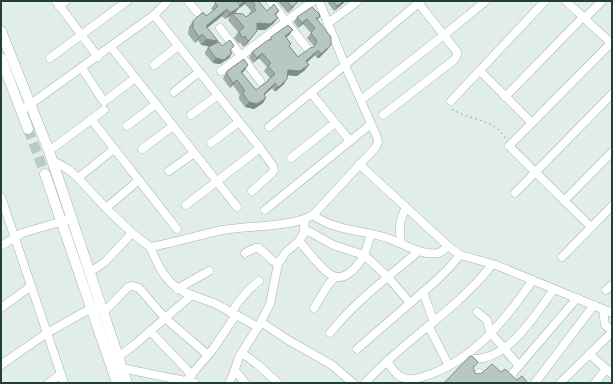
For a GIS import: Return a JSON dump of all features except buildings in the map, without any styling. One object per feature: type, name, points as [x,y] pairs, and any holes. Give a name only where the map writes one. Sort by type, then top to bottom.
[{"type":"street","points":[[66,1],[58,4],[98,57]]},
{"type":"street","points":[[50,58],[127,1]]},
{"type":"street","points":[[21,112],[154,16],[168,1]]},
{"type":"street","points":[[188,1],[197,12]]},
{"type":"street","points":[[270,1],[306,48]]},
{"type":"street","points":[[221,71],[312,1]]},
{"type":"street","points":[[150,247],[222,231],[306,220],[313,215],[378,142],[319,1]]},
{"type":"street","points":[[328,23],[358,1]]},
{"type":"street","points":[[361,100],[486,1]]},
{"type":"street","points":[[451,101],[545,1]]},
{"type":"street","points":[[566,1],[612,43],[509,146],[591,227]]},
{"type":"street","points":[[505,96],[583,17],[588,16],[602,1]]},
{"type":"street","points":[[269,127],[419,2],[457,52],[457,55],[454,60],[383,115]]},
{"type":"street","points":[[154,16],[273,166],[274,170],[252,191]]},
{"type":"street","points":[[220,28],[260,81]]},
{"type":"street","points":[[1,33],[51,156],[90,272],[116,383]]},
{"type":"street","points":[[154,65],[178,46]]},
{"type":"street","points":[[111,47],[237,207]]},
{"type":"street","points":[[1,58],[28,129]]},
{"type":"street","points":[[82,68],[106,104]]},
{"type":"street","points":[[480,71],[532,123]]},
{"type":"street","points":[[174,92],[199,72]]},
{"type":"street","points":[[51,156],[135,78]]},
{"type":"street","points":[[311,93],[350,141]]},
{"type":"street","points":[[515,193],[612,94]]},
{"type":"street","points":[[191,115],[218,95]]},
{"type":"street","points":[[127,126],[156,104]]},
{"type":"street","points":[[91,119],[178,229]]},
{"type":"street","points":[[211,143],[239,122]]},
{"type":"street","points":[[291,158],[335,123]]},
{"type":"street","points":[[265,210],[371,124]]},
{"type":"street","points":[[142,149],[173,126]]},
{"type":"street","points":[[186,204],[260,148]]},
{"type":"street","points":[[78,178],[114,149]]},
{"type":"street","points":[[169,171],[194,152]]},
{"type":"street","points":[[564,201],[612,152]]},
{"type":"street","points":[[51,156],[78,178],[132,233],[150,247],[157,263],[167,279],[177,289],[188,296],[216,304],[288,340],[332,365],[353,383]]},
{"type":"street","points":[[359,164],[448,246],[460,255],[492,264],[612,313]]},
{"type":"street","points":[[45,174],[61,220],[118,357],[127,383]]},
{"type":"street","points":[[106,208],[139,180]]},
{"type":"street","points":[[1,197],[64,383]]},
{"type":"street","points":[[562,257],[612,206]]},
{"type":"street","points":[[401,243],[399,227],[401,217],[406,207]]},
{"type":"street","points":[[313,215],[323,222],[334,226],[386,238],[419,251],[438,253],[443,251],[448,246]]},
{"type":"street","points":[[1,246],[14,236],[61,220],[72,219]]},
{"type":"street","points":[[229,383],[235,370],[236,362],[259,325],[273,297],[278,264],[286,252],[299,241],[305,230],[306,220]]},
{"type":"street","points":[[305,230],[333,245],[364,255],[388,277],[410,302]]},
{"type":"street","points":[[90,272],[104,262],[132,233]]},
{"type":"street","points":[[299,241],[325,270],[335,277],[340,278],[346,276],[364,255],[370,234]]},
{"type":"street","points":[[245,252],[259,248],[278,264]]},
{"type":"street","points":[[330,333],[342,318],[419,251]]},
{"type":"street","points":[[357,349],[423,292],[448,269],[460,255]]},
{"type":"street","points":[[365,383],[387,361],[431,325],[477,283],[492,264]]},
{"type":"street","points":[[177,289],[209,271]]},
{"type":"street","points":[[314,308],[328,285],[335,277]]},
{"type":"street","points":[[387,361],[392,370],[400,376],[408,379],[415,379],[432,374],[450,366],[463,357],[502,320],[533,280]]},
{"type":"street","points":[[189,378],[226,332],[241,297],[259,281]]},
{"type":"street","points":[[1,308],[31,286]]},
{"type":"street","points":[[1,365],[47,333],[98,308],[128,287],[134,286],[139,288],[166,318],[208,354]]},
{"type":"street","points":[[463,357],[474,360],[484,358],[504,349],[521,332],[554,289]]},
{"type":"street","points":[[423,292],[428,302],[431,325],[450,366]]},
{"type":"street","points":[[118,357],[166,318],[188,296]]},
{"type":"street","points":[[516,383],[512,378],[512,374],[577,298]]},
{"type":"street","points":[[535,383],[594,305]]},
{"type":"street","points":[[560,383],[612,331],[606,325],[603,309]]},
{"type":"street","points":[[477,312],[487,320],[490,332],[519,366]]},
{"type":"street","points":[[150,331],[189,378],[195,383]]},
{"type":"street","points":[[242,353],[278,383]]},
{"type":"street","points":[[589,354],[609,372],[595,383]]},
{"type":"street","points":[[122,368],[189,378]]},
{"type":"street","points":[[235,370],[245,383]]},
{"type":"street","points":[[469,383],[479,373]]},
{"type":"street","points":[[49,383],[62,374]]},
{"type":"path","points":[[451,101],[449,104],[455,111],[487,123],[500,130],[509,146]]},
{"type":"tunnel","points":[[28,129],[45,174]]}]
